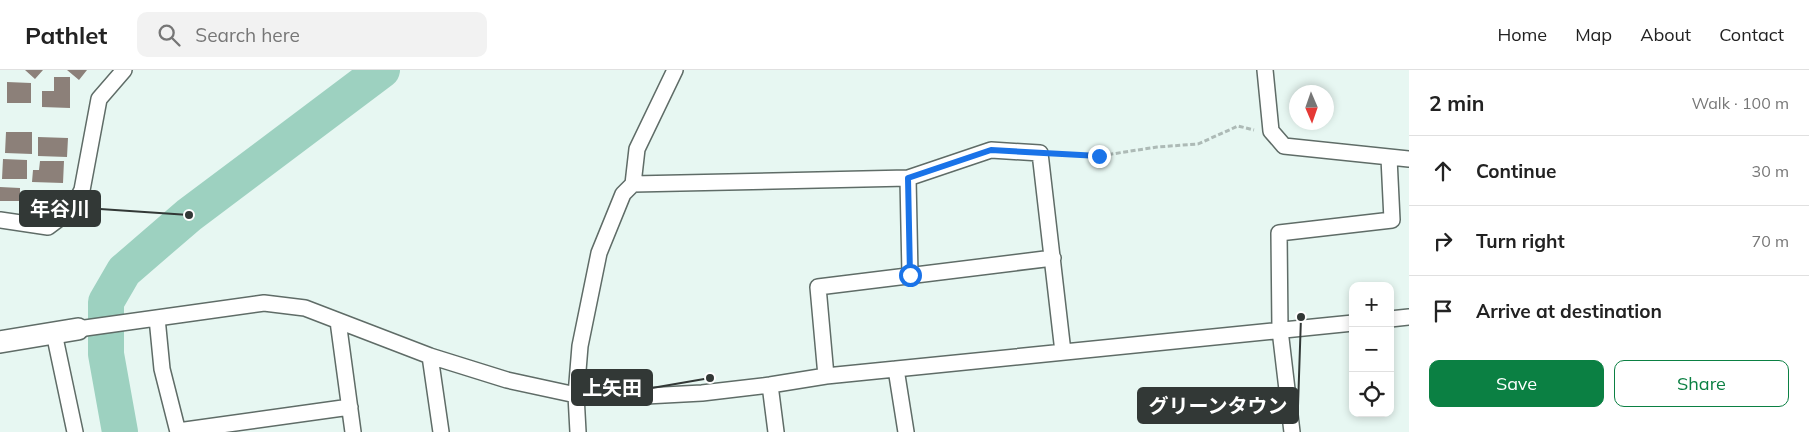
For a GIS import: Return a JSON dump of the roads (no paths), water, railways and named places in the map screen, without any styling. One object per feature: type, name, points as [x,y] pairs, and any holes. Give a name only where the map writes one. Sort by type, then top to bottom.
[{"type":"street","points":[[0,220],[48,227],[72,209],[82,190],[99,99],[124,70]]},
{"type":"street","points":[[578,432],[576,395],[580,346],[599,253],[623,194],[633,184],[637,149],[675,70]]},
{"type":"street","points":[[1264,70],[1271,131],[1284,146],[1409,160]]},
{"type":"street","points":[[633,184],[908,178],[991,150],[1040,153],[1063,352]]},
{"type":"street","points":[[1292,432],[1280,330],[1278,233],[1392,220],[1389,158]]},
{"type":"street","points":[[908,178],[910,275]]},
{"type":"street","points":[[826,376],[818,286],[1053,258]]},
{"type":"street","points":[[0,342],[152,318],[264,303],[305,308],[430,356],[507,380],[576,395],[646,396],[702,393],[896,368],[1349,323]]},
{"type":"street","points":[[1394,319],[1409,317]]},
{"type":"street","points":[[152,318],[162,369],[178,432],[350,407]]},
{"type":"street","points":[[338,321],[353,432]]},
{"type":"street","points":[[54,333],[75,432]]},
{"type":"street","points":[[430,356],[441,432]]},
{"type":"street","points":[[896,368],[906,432]]},
{"type":"street","points":[[770,385],[776,432]]},
{"type":"waterway","points":[[120,432],[106,354],[106,302],[124,271],[189,215],[382,70]]},
{"type":"place","name":"年谷川","points":[[189,215]]},
{"type":"place","name":"グリーンタウン","points":[[1301,317]]},
{"type":"place","name":"上矢田","points":[[710,378]]}]
